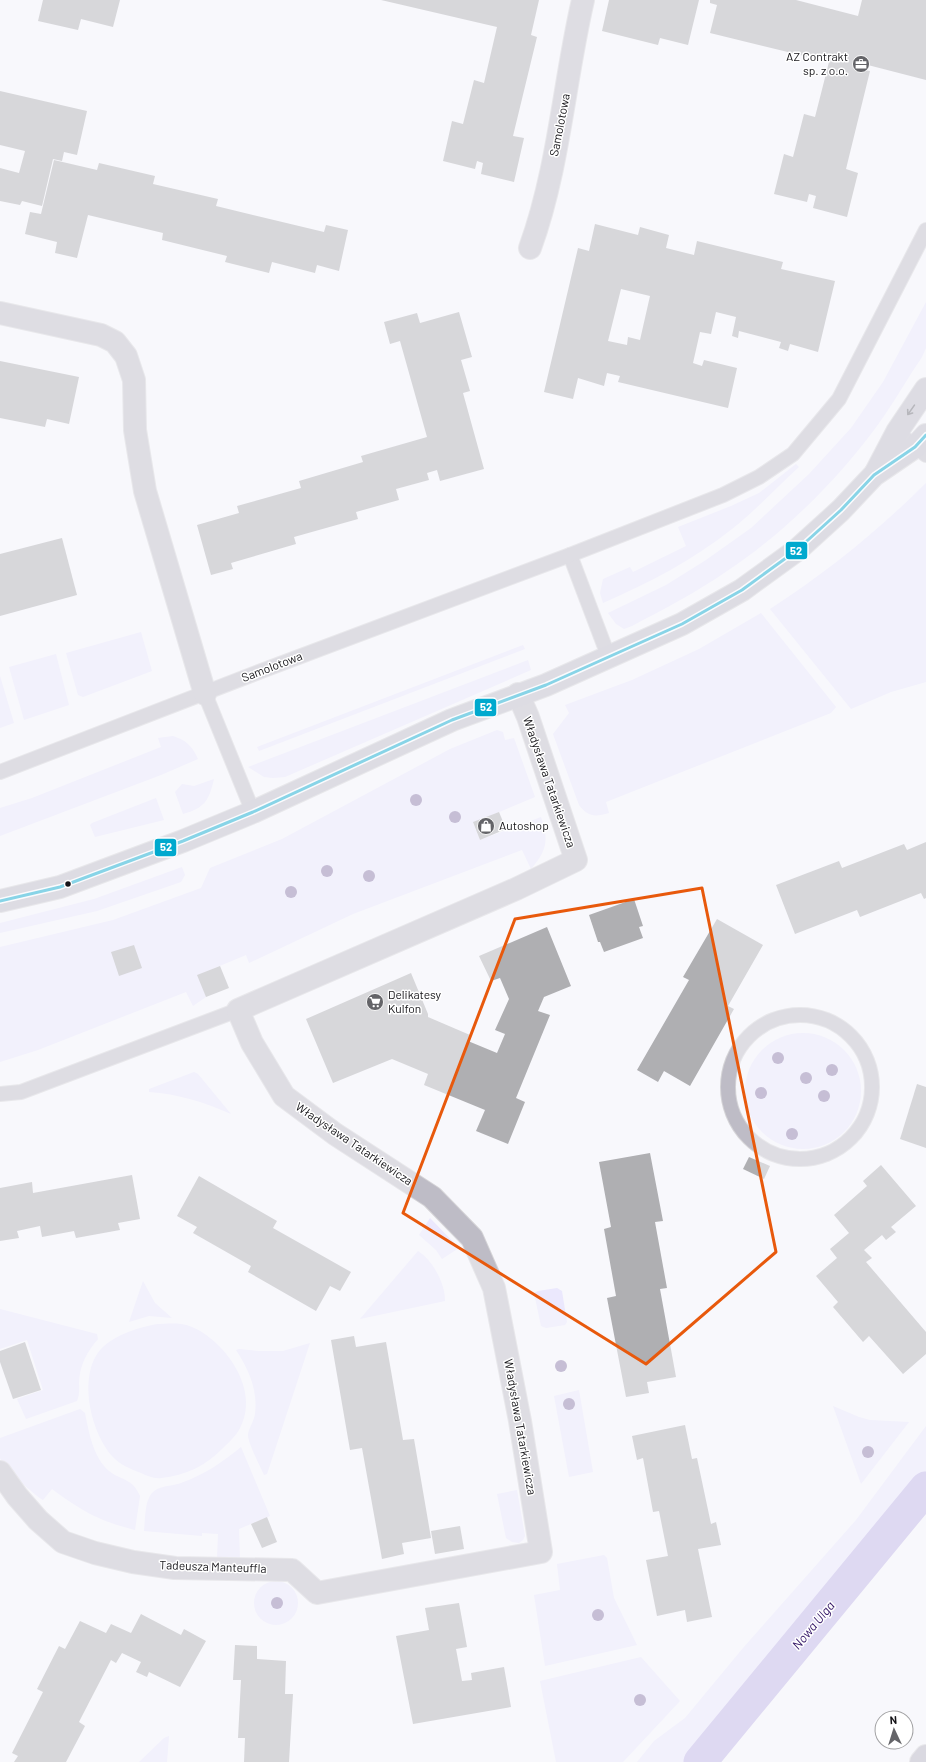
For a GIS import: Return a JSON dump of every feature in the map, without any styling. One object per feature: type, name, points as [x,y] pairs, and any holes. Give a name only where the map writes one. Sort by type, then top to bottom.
[{"type":"main road","points":[[921,1762],[926,1756]]},
{"type":"street","name":"Samolotowa","points":[[530,248],[541,217],[563,116],[583,0]]},
{"type":"street","points":[[0,313],[100,335],[115,342],[126,356],[134,380],[135,430],[146,491],[205,694]]},
{"type":"street","points":[[0,901],[60,887],[183,841],[253,812],[452,720],[518,694],[546,685],[682,624],[742,590],[797,550],[841,510],[874,475],[897,432],[926,389]]},
{"type":"street","points":[[874,475],[922,446]]},
{"type":"street","name":"Władysława Tatarkiewicza","points":[[292,1570],[317,1593],[542,1552],[520,1421],[494,1288],[472,1238],[432,1197],[335,1134],[284,1096],[252,1043],[238,1010],[516,889],[576,860],[528,716],[518,694]]},
{"type":"street","name":"Tadeusza Manteuffla","points":[[0,1472],[17,1496],[38,1520],[63,1542],[95,1553],[133,1562],[175,1568],[292,1570]]},
{"type":"street","points":[[915,1762],[926,1751]]},
{"type":"lane","name":"Samolotowa","points":[[0,772],[264,670],[570,556],[723,495],[759,477],[792,454],[839,399],[926,230]]},
{"type":"lane","points":[[897,432],[922,446]]},
{"type":"lane","points":[[570,556],[609,658]]},
{"type":"lane","points":[[205,694],[253,812]]},
{"type":"lane","points":[[0,1094],[21,1092],[238,1010]]},
{"type":"lane","points":[[791,1015],[821,1018],[846,1031],[864,1053],[872,1075],[872,1101],[862,1127],[837,1150],[801,1160],[782,1158],[756,1146],[738,1126],[729,1100],[730,1069],[742,1044],[761,1026],[791,1015]]},
{"type":"highlighted area","points":[[702,888],[776,1252],[646,1364],[403,1213],[515,919]]},
{"type":"shaded area","points":[[926,302],[926,348],[922,357],[868,438],[813,501],[749,556],[716,579],[632,626],[624,629],[616,624],[608,613],[666,585],[706,560],[751,528],[809,474],[851,428],[883,382]]},
{"type":"shaded area","points":[[796,464],[799,467],[750,514],[702,551],[670,570],[603,603],[600,593],[603,579],[630,567],[633,572],[686,546],[678,527],[759,493]]},
{"type":"shaded area","points":[[926,483],[926,682],[891,692],[851,709],[770,609],[832,566],[871,534]]},
{"type":"shaded area","points":[[761,613],[836,707],[831,713],[606,802],[609,813],[592,815],[582,809],[579,805],[553,734],[569,713],[565,705],[632,680],[699,649]]},
{"type":"shaded area","points":[[141,632],[152,671],[83,697],[78,695],[66,653]]},
{"type":"shaded area","points":[[523,645],[525,649],[259,751],[257,747]]},
{"type":"shaded area","points":[[56,654],[69,705],[24,720],[9,667]]},
{"type":"shaded area","points":[[528,660],[531,670],[285,777],[264,777],[248,767]]},
{"type":"shaded area","points":[[0,676],[14,723],[0,728]]},
{"type":"shaded area","points":[[497,730],[503,732],[505,740],[514,738],[535,797],[473,823],[480,840],[541,817],[546,839],[540,856],[531,869],[522,850],[353,914],[249,963],[246,955],[198,975],[206,997],[193,1006],[186,992],[38,1050],[0,1062],[0,947],[113,920],[201,888],[210,868],[282,839],[450,749]]},
{"type":"shaded area","points":[[173,736],[188,744],[198,759],[161,775],[0,836],[0,808],[32,798],[161,747],[158,738]]},
{"type":"shaded area","points":[[214,779],[208,798],[205,802],[196,809],[183,814],[175,792],[182,784],[194,786]]},
{"type":"shaded area","points":[[156,798],[164,820],[95,837],[90,825],[92,823]]},
{"type":"shaded area","points":[[182,867],[185,875],[181,882],[97,911],[0,933],[0,923],[94,899]]},
{"type":"shaded area","points":[[803,1033],[825,1037],[844,1050],[857,1069],[861,1091],[857,1113],[844,1132],[825,1145],[803,1149],[781,1145],[762,1132],[749,1113],[745,1091],[749,1069],[762,1050],[781,1037]]},
{"type":"shaded area","points":[[194,1072],[198,1074],[231,1114],[191,1099],[149,1092],[149,1089]]},
{"type":"shaded area","points":[[430,1218],[459,1248],[442,1259],[436,1250],[419,1235]]},
{"type":"shaded area","points":[[418,1251],[429,1260],[437,1273],[443,1287],[445,1301],[360,1319]]},
{"type":"shaded area","points":[[143,1281],[155,1303],[172,1318],[149,1316],[129,1322]]},
{"type":"shaded area","points":[[557,1288],[562,1291],[567,1322],[565,1325],[546,1328],[541,1326],[534,1293]]},
{"type":"shaded area","points":[[0,1309],[97,1334],[98,1339],[87,1354],[81,1370],[77,1401],[26,1419],[17,1399],[43,1390],[27,1340],[0,1349]]},
{"type":"shaded area","points":[[157,1324],[187,1325],[207,1335],[215,1342],[227,1354],[239,1374],[243,1384],[246,1406],[244,1417],[238,1431],[232,1439],[210,1460],[195,1469],[179,1475],[153,1478],[119,1462],[113,1457],[105,1446],[98,1433],[93,1417],[89,1402],[88,1386],[90,1370],[95,1357],[104,1346],[122,1334]]},
{"type":"shaded area","points":[[310,1343],[267,1474],[264,1475],[252,1449],[248,1435],[255,1414],[256,1405],[254,1388],[249,1373],[236,1350],[283,1351]]},
{"type":"shaded area","points":[[579,1390],[593,1472],[569,1477],[554,1396]]},
{"type":"shaded area","points":[[833,1406],[870,1420],[909,1422],[861,1484]]},
{"type":"shaded area","points":[[80,1409],[85,1413],[92,1444],[99,1459],[109,1471],[133,1485],[140,1496],[135,1530],[101,1519],[52,1489],[43,1500],[19,1480],[7,1468],[0,1458],[0,1438]]},
{"type":"shaded area","points":[[926,1426],[926,1476],[688,1762],[637,1762],[654,1741],[685,1718],[743,1648],[856,1520]]},
{"type":"shaded area","points":[[241,1447],[270,1516],[239,1529],[240,1560],[217,1559],[218,1534],[202,1533],[202,1536],[144,1531],[145,1514],[151,1494],[163,1487],[181,1483],[198,1476],[220,1463]]},
{"type":"shaded area","points":[[517,1490],[525,1536],[519,1543],[512,1542],[506,1538],[497,1494]]},
{"type":"shaded area","points":[[604,1555],[607,1558],[614,1598],[637,1645],[545,1666],[534,1595],[560,1590],[557,1564]]},
{"type":"shaded area","points":[[276,1581],[288,1585],[294,1591],[298,1603],[294,1615],[288,1621],[276,1625],[264,1621],[258,1615],[254,1603],[258,1591],[264,1585]]},
{"type":"shaded area","points":[[641,1657],[680,1701],[623,1762],[556,1762],[540,1681]]},
{"type":"shaded area","points":[[169,1736],[167,1762],[139,1762],[164,1738]]},
{"type":"building","points":[[43,0],[120,0],[113,27],[81,19],[78,30],[38,21]]},
{"type":"building","points":[[381,0],[539,0],[531,35],[537,37],[513,136],[524,138],[514,182],[481,174],[483,163],[477,161],[475,169],[443,161],[452,121],[463,124],[474,80],[484,83],[497,27]]},
{"type":"building","points":[[609,0],[699,0],[688,45],[660,38],[658,45],[602,31]]},
{"type":"building","points":[[710,0],[796,0],[858,16],[862,0],[926,0],[926,80],[864,64],[863,70],[870,71],[846,169],[858,173],[847,217],[813,208],[816,196],[809,194],[807,202],[774,194],[784,154],[793,157],[804,114],[815,117],[829,62],[710,33],[717,5],[710,3]]},
{"type":"building","points":[[0,91],[87,111],[77,155],[64,152],[62,161],[53,159],[42,206],[22,201],[20,205],[0,201],[0,168],[19,173],[25,151],[0,145]]},
{"type":"building","points":[[54,160],[97,170],[99,163],[155,176],[153,184],[218,199],[216,206],[324,232],[326,225],[348,230],[339,271],[317,265],[315,273],[272,262],[269,273],[225,262],[227,256],[162,240],[163,233],[88,215],[77,258],[55,253],[57,242],[25,234],[30,212],[41,214]]},
{"type":"building","points":[[595,224],[638,235],[640,227],[669,235],[666,248],[694,255],[697,241],[783,262],[781,269],[835,281],[818,352],[790,344],[788,351],[779,348],[781,342],[739,331],[738,338],[732,336],[736,317],[716,312],[711,334],[700,332],[693,363],[702,366],[704,360],[737,368],[728,408],[618,382],[620,376],[607,373],[604,386],[578,378],[573,399],[544,392],[578,248],[589,251]],"holes":[[[621,289],[650,296],[640,340],[628,337],[627,345],[608,341]]]},
{"type":"building","points":[[459,312],[472,357],[461,360],[470,391],[463,393],[484,469],[440,481],[437,470],[427,473],[429,480],[396,489],[399,500],[356,512],[358,519],[294,537],[296,544],[231,563],[233,569],[211,575],[197,525],[239,513],[237,506],[301,488],[299,481],[363,462],[361,456],[427,437],[400,341],[390,344],[384,322],[417,313],[420,323]]},
{"type":"building","points":[[0,361],[79,377],[69,424],[47,419],[45,427],[0,418]]},
{"type":"building","points":[[62,538],[77,595],[0,616],[0,554]]},
{"type":"building","points":[[499,812],[506,829],[480,840],[473,822]]},
{"type":"building","points":[[926,842],[926,898],[924,899],[921,893],[860,917],[857,910],[795,934],[776,885],[839,861],[842,868],[904,844],[907,850]]},
{"type":"building","points":[[634,899],[643,926],[639,927],[643,938],[604,952],[600,942],[598,942],[589,915]]},
{"type":"building","points":[[717,919],[763,945],[728,1006],[734,1009],[690,1086],[664,1071],[658,1082],[637,1070],[689,980],[683,977]]},
{"type":"building","points":[[547,927],[571,986],[544,997],[538,1011],[550,1015],[516,1098],[525,1102],[508,1144],[476,1131],[485,1110],[424,1085],[428,1074],[392,1059],[333,1083],[306,1019],[411,973],[428,1017],[470,1035],[468,1041],[497,1053],[505,1034],[495,1030],[509,999],[500,978],[491,981],[479,956]]},
{"type":"building","points":[[134,945],[142,968],[119,976],[111,952]]},
{"type":"building","points":[[220,966],[229,988],[206,997],[197,975]]},
{"type":"building","points":[[917,1084],[926,1087],[926,1148],[900,1139]]},
{"type":"building","points":[[650,1153],[663,1221],[655,1222],[667,1288],[660,1289],[676,1377],[647,1382],[649,1393],[626,1397],[607,1298],[616,1296],[604,1229],[611,1227],[599,1162]]},
{"type":"building","points":[[749,1157],[770,1166],[764,1179],[743,1169]]},
{"type":"building","points":[[881,1165],[916,1206],[891,1227],[896,1232],[886,1240],[882,1235],[864,1250],[872,1258],[866,1262],[926,1332],[926,1354],[903,1374],[869,1336],[863,1342],[833,1307],[838,1302],[816,1276],[837,1258],[830,1249],[849,1233],[834,1215],[867,1186],[863,1181]]},
{"type":"building","points":[[132,1175],[140,1219],[118,1223],[120,1230],[76,1238],[74,1231],[42,1237],[40,1226],[17,1231],[19,1238],[0,1241],[0,1188],[32,1182],[33,1193]]},
{"type":"building","points":[[199,1176],[277,1221],[273,1228],[351,1272],[340,1291],[330,1286],[316,1311],[248,1272],[251,1266],[193,1233],[197,1227],[177,1216]]},
{"type":"building","points":[[354,1336],[356,1347],[386,1342],[403,1440],[414,1439],[431,1538],[402,1543],[404,1554],[382,1559],[362,1448],[350,1450],[331,1340]]},
{"type":"building","points":[[25,1342],[41,1390],[13,1399],[0,1362],[0,1351]]},
{"type":"building","points":[[685,1425],[692,1459],[697,1458],[711,1524],[716,1522],[721,1545],[698,1549],[712,1617],[687,1622],[685,1610],[657,1616],[646,1560],[668,1556],[659,1511],[653,1512],[643,1458],[637,1460],[632,1436]]},
{"type":"building","points":[[267,1517],[277,1542],[262,1548],[251,1524]]},
{"type":"building","points":[[460,1526],[464,1549],[435,1554],[431,1531]]},
{"type":"building","points":[[459,1603],[467,1647],[456,1649],[462,1681],[472,1680],[471,1673],[504,1667],[511,1707],[413,1724],[396,1636],[429,1630],[425,1608]]},
{"type":"building","points":[[141,1614],[181,1635],[184,1629],[206,1641],[180,1687],[149,1672],[147,1677],[136,1672],[141,1662],[122,1653],[116,1663],[111,1660],[81,1718],[79,1722],[85,1726],[66,1762],[14,1762],[18,1756],[12,1753],[43,1692],[37,1689],[59,1646],[65,1649],[80,1621],[106,1633],[111,1624],[131,1633]]},
{"type":"building","points":[[235,1645],[257,1646],[257,1659],[286,1661],[285,1694],[293,1694],[289,1762],[244,1762],[245,1738],[238,1738],[241,1680],[233,1680]]},
{"type":"waterway","name":"Nowa Ulga","points":[[700,1762],[926,1488]]},
{"type":"transit line","name":"52","points":[[0,901],[60,887],[183,841],[253,812],[452,720],[546,685],[682,624],[742,590],[797,550],[841,510],[874,475],[915,447],[926,435]]},
{"type":"place","name":"AZ Contrakt sp. z o.o.","points":[[861,64]]},
{"type":"place","name":"Autoshop","points":[[486,826]]},
{"type":"place","name":"Delikatesy Kulfon","points":[[375,1002]]}]
